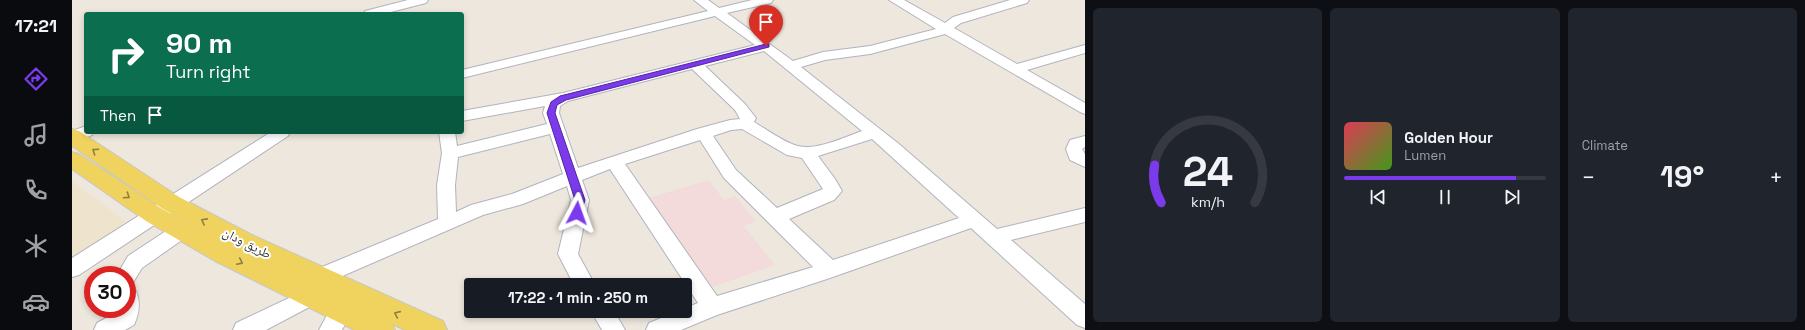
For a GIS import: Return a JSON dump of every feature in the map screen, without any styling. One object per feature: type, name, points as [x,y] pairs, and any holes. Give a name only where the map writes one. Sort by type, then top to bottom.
[{"type":"main road","name":"طريق ودان","points":[[75,140],[163,209],[182,230],[224,254],[433,330]]},
{"type":"main road","name":"طريق ودان","points":[[163,209],[242,242],[314,287],[335,320],[381,330]]},
{"type":"street","points":[[377,12],[422,0]]},
{"type":"street","points":[[700,0],[766,46],[874,133],[993,237],[1081,310]]},
{"type":"street","points":[[464,74],[767,0]]},
{"type":"street","points":[[895,0],[1085,109]]},
{"type":"street","points":[[791,66],[823,56],[870,50],[946,30],[957,20],[1023,0]]},
{"type":"street","points":[[464,116],[563,98],[766,46]]},
{"type":"street","points":[[1015,69],[1085,49]]},
{"type":"street","points":[[695,64],[740,107],[748,118],[745,124]]},
{"type":"street","points":[[563,98],[553,104],[551,113],[580,200],[568,254],[581,278]]},
{"type":"street","points":[[244,330],[314,287],[447,222],[478,210],[517,199],[614,162],[703,133],[730,125],[745,124],[793,150],[808,153],[833,147],[874,133]]},
{"type":"street","points":[[450,153],[556,127]]},
{"type":"street","points":[[703,133],[730,174],[830,270]]},
{"type":"street","points":[[72,269],[279,134]]},
{"type":"street","points":[[447,134],[450,153],[446,185],[447,222]]},
{"type":"street","points":[[1085,141],[1076,144],[1074,149],[1076,156],[1085,161]]},
{"type":"street","points":[[775,217],[828,195],[833,191],[808,153]]},
{"type":"street","points":[[614,162],[712,307]]},
{"type":"street","points":[[993,237],[1085,215]]},
{"type":"street","points":[[658,330],[712,307],[830,270],[974,220]]},
{"type":"street","points":[[133,266],[135,262],[182,230]]},
{"type":"street","points":[[105,330],[126,318]]},
{"type":"street","points":[[606,318],[614,330]]},
{"type":"shaded area","points":[[709,180],[724,200],[735,196],[756,221],[744,226],[775,265],[704,290],[645,199]]},
{"type":"shaded area","points":[[72,181],[125,221],[121,226],[72,257]]},
{"type":"route","points":[[577,213],[580,200],[551,113],[553,104],[563,98],[766,46]]}]
